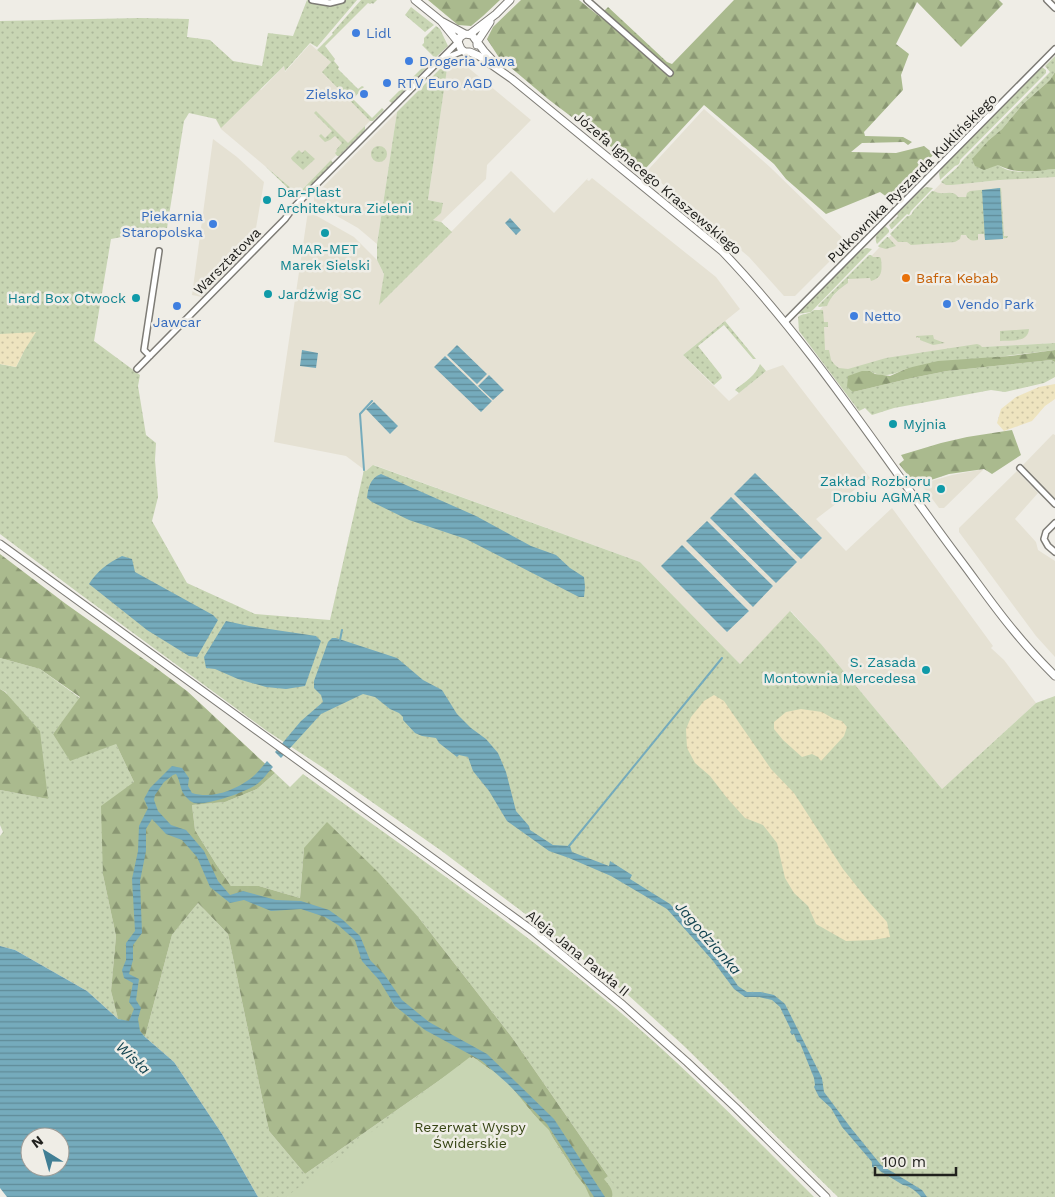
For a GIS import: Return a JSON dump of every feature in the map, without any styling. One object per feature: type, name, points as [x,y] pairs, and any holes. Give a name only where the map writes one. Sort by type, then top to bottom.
[{"type":"street","points":[[312,0],[330,3],[342,0]]},
{"type":"street","points":[[415,0],[441,20],[474,37],[477,42]]},
{"type":"street","points":[[458,42],[460,38],[496,14],[510,0]]},
{"type":"street","points":[[587,0],[670,73]]},
{"type":"street","points":[[1047,0],[1055,8]]},
{"type":"street","points":[[441,20],[458,42],[459,47],[466,52],[475,49],[477,42],[496,14]]},
{"type":"street","name":"Warsztatowa","points":[[137,369],[458,42]]},
{"type":"street","name":"Józefa Ignacego Kraszewskiego","points":[[477,42],[512,79]]},
{"type":"street","name":"Pułkownika Ryszarda Kuklińskiego","points":[[785,322],[1055,49]]},
{"type":"street","name":"Józefa Ignacego Kraszewskiego","points":[[466,52],[491,64],[512,79],[722,250],[785,322],[1013,630],[1055,676]]},
{"type":"street","name":"Warsztatowa","points":[[438,61],[466,52]]},
{"type":"street","points":[[150,356],[144,350],[159,251]]},
{"type":"street","points":[[1020,468],[1055,504]]},
{"type":"street","points":[[1055,523],[1046,532],[1044,539],[1055,552]]},
{"type":"street","name":"Aleja Jana Pawła II","points":[[0,544],[532,931],[662,1039],[707,1080],[826,1197]]},
{"type":"shaded area","points":[[310,44],[331,62],[323,72],[370,121],[298,194],[221,129],[213,114],[224,53],[261,90],[284,66],[285,72]]},
{"type":"shaded area","points":[[459,60],[531,120],[487,165],[486,179],[441,222],[433,220],[443,203],[428,200],[447,69],[451,62]]},
{"type":"shaded area","points":[[704,109],[771,168],[848,243],[795,296],[784,296],[749,257],[647,171]]},
{"type":"shaded area","points":[[397,112],[377,244],[358,228],[314,203],[314,196]]},
{"type":"shaded area","points":[[213,139],[237,157],[264,182],[253,245],[202,297],[192,295]]},
{"type":"shaded area","points":[[511,171],[554,213],[588,178],[587,180],[589,181],[592,178],[716,277],[740,309],[683,355],[729,401],[766,371],[783,365],[870,478],[816,519],[846,551],[892,508],[993,646],[991,648],[1004,660],[1036,703],[942,789],[821,644],[791,611],[740,664],[640,562],[374,465],[366,471],[346,456],[274,442],[308,211],[354,237],[377,260],[384,274],[380,304]]},
{"type":"shaded area","points":[[1055,175],[1055,343],[982,347],[840,374],[832,369],[813,317],[942,182],[948,185]]},
{"type":"shaded area","points":[[1053,434],[1055,435],[1055,500],[1022,466]]},
{"type":"shaded area","points":[[984,469],[944,508],[939,508],[921,484],[952,475]]},
{"type":"shaded area","points":[[1017,471],[1038,493],[1015,519],[1036,542],[1038,550],[1055,561],[1055,657],[1036,636],[959,532],[959,528]]},
{"type":"green space","points":[[307,0],[320,2],[357,0],[317,47],[310,43],[285,71],[284,66],[221,128],[216,119],[189,113],[184,121],[167,228],[111,239],[94,341],[140,375],[138,386],[146,435],[156,443],[155,460],[158,497],[152,521],[187,583],[255,614],[330,620],[364,470],[366,471],[373,465],[640,562],[740,664],[790,611],[821,644],[942,789],[1036,703],[1055,696],[1055,1197],[838,1197],[684,1046],[627,994],[443,852],[325,769],[267,731],[0,534],[0,364],[16,367],[24,351],[11,334],[0,334],[0,21],[140,18],[189,19],[187,37],[210,40],[233,61],[262,66],[268,33],[293,36]]},
{"type":"green space","points":[[361,0],[377,0],[373,4],[368,3],[325,46],[335,59],[334,61],[339,67],[338,69],[358,89],[362,86],[364,87],[353,99],[372,118],[382,108],[384,110],[373,121],[370,121],[322,72],[331,62],[317,50]]},
{"type":"green space","points":[[428,0],[500,0],[471,26],[458,25]]},
{"type":"green space","points":[[521,0],[579,0],[599,16],[608,7],[667,62],[672,64],[734,0],[999,0],[1003,4],[961,47],[917,2],[896,44],[909,54],[901,75],[903,90],[864,132],[865,136],[903,137],[912,142],[908,145],[904,142],[862,143],[851,152],[896,153],[924,146],[934,154],[891,200],[880,192],[826,214],[786,179],[774,164],[704,105],[645,169],[635,165],[548,99],[498,56],[487,39],[493,27]]},
{"type":"green space","points":[[411,7],[434,25],[425,32],[405,15]]},
{"type":"green space","points":[[436,26],[440,29],[448,46],[435,58],[422,45],[424,38]]},
{"type":"green space","points":[[1055,56],[1055,72],[1050,80],[1023,104],[1002,129],[989,140],[996,161],[1005,169],[1026,172],[1055,169],[1055,177],[952,185],[946,185],[941,182],[956,169],[1050,72],[1045,66]]},
{"type":"green space","points":[[431,59],[433,61],[392,103],[389,101]]},
{"type":"green space","points":[[1042,67],[1046,70],[1046,73],[960,160],[959,164],[940,180],[939,173],[943,167]]},
{"type":"green space","points":[[440,69],[447,69],[428,200],[443,203],[441,213],[433,220],[441,222],[452,232],[379,305],[384,274],[377,260],[377,244],[397,112]]},
{"type":"green space","points":[[1055,72],[1055,169],[1019,171],[998,165],[984,170],[975,166],[972,159],[1002,129],[1023,104],[1050,80]]},
{"type":"green space","points":[[316,111],[348,143],[365,126],[365,130],[337,156],[336,150],[342,143],[335,136],[325,142],[319,136],[321,134],[325,138],[332,131],[314,113]]},
{"type":"green space","points":[[379,146],[387,154],[379,162],[371,154]]},
{"type":"green space","points":[[299,150],[302,153],[305,150],[315,159],[303,170],[291,158]]},
{"type":"green space","points":[[331,160],[333,163],[300,195],[294,194],[265,166],[298,194]]},
{"type":"green space","points":[[926,187],[933,188],[909,215],[907,214],[891,229],[889,225],[898,216],[897,214]]},
{"type":"green space","points":[[1001,188],[1004,236],[1008,236],[1007,238],[985,240],[984,234],[978,234],[978,240],[973,240],[966,235],[961,235],[960,239],[955,242],[911,245],[907,242],[898,242],[890,234],[907,216],[911,215],[932,191],[952,193],[958,197],[966,197],[970,191]]},
{"type":"green space","points":[[885,226],[889,232],[877,244],[876,236]]},
{"type":"green space","points":[[887,237],[896,246],[886,249],[879,247],[878,246]]},
{"type":"green space","points":[[866,248],[872,249],[811,312],[798,314],[860,251]]},
{"type":"green space","points":[[869,255],[880,257],[881,259],[881,270],[878,278],[871,281],[870,278],[848,279],[848,283],[830,299],[827,306],[819,307],[818,306]]},
{"type":"green space","points":[[814,310],[823,310],[824,322],[828,322],[828,327],[824,327],[825,350],[829,350],[831,360],[839,368],[848,369],[886,358],[977,344],[982,347],[1055,343],[1055,350],[908,368],[889,375],[880,375],[870,371],[853,392],[947,371],[1051,360],[1055,362],[1055,377],[1044,383],[1005,392],[991,390],[894,408],[872,415],[865,408],[859,411],[799,331],[798,317]]},
{"type":"green space","points":[[725,321],[756,359],[753,359],[724,325],[698,346],[721,375],[722,378],[714,385],[683,355]]},
{"type":"green space","points":[[1029,329],[1026,337],[1022,339],[1000,341],[1000,331]]},
{"type":"green space","points":[[933,335],[934,339],[945,343],[933,345],[920,340],[920,338],[916,338],[916,336]]},
{"type":"green space","points":[[1055,350],[1055,362],[1051,360],[947,371],[853,392],[847,387],[848,376],[862,371],[890,376],[908,368],[938,361],[1010,356]]},
{"type":"green space","points":[[760,364],[766,371],[739,393],[735,390],[753,375]]},
{"type":"green space","points":[[1012,430],[1021,455],[992,474],[984,469],[949,474],[916,485],[899,464],[904,460],[901,455],[967,437]]},
{"type":"green space","points":[[0,554],[187,691],[275,773],[257,789],[225,802],[192,805],[195,830],[231,886],[259,886],[300,898],[304,848],[327,822],[379,873],[419,918],[511,1036],[621,1197],[552,1197],[575,1172],[549,1132],[503,1079],[473,1057],[305,1174],[269,1131],[228,934],[198,903],[172,935],[145,1037],[133,1025],[118,1019],[111,991],[116,936],[103,875],[101,806],[134,782],[116,744],[70,761],[53,734],[80,697],[40,669],[0,658]]},
{"type":"green space","points":[[0,658],[40,669],[80,698],[53,734],[116,744],[134,782],[103,875],[116,936],[111,991],[118,1019],[87,991],[15,950],[0,946],[0,836],[3,832],[0,825],[0,790],[48,799],[6,692],[0,689]]},
{"type":"green space","points":[[0,689],[5,692],[40,731],[48,799],[0,790]]},
{"type":"green space","points":[[275,773],[290,787],[303,774],[461,888],[577,976],[666,1053],[814,1197],[621,1197],[511,1036],[419,918],[304,848],[300,898],[259,886],[231,886],[195,830],[192,805],[225,802],[257,789]]},
{"type":"green space","points":[[198,903],[228,934],[269,1131],[305,1174],[473,1057],[503,1079],[549,1132],[575,1172],[552,1197],[258,1197],[222,1134],[174,1062],[145,1037],[172,935]]},
{"type":"green space","name":"Rezerwat Wyspy Świderskie","points":[[470,1057],[508,1082],[534,1115],[549,1130],[563,1158],[585,1186],[590,1197],[286,1197]]},
{"type":"green space","points":[[608,1176],[622,1197],[612,1197],[609,1185],[604,1179]]},
{"type":"sand","points":[[36,332],[16,367],[0,364],[0,334]]},
{"type":"sand","points":[[1055,384],[1055,399],[1045,406],[1032,421],[1004,431],[997,423],[1001,409],[1016,397],[1039,387]]},
{"type":"sand","points":[[714,695],[724,701],[771,769],[794,793],[843,869],[887,922],[890,937],[846,941],[816,924],[808,906],[794,893],[785,878],[777,843],[763,825],[745,818],[710,776],[695,763],[687,748],[686,729],[691,717],[704,701]]},
{"type":"sand","points":[[801,709],[822,712],[842,721],[847,727],[844,736],[821,761],[812,754],[802,757],[774,729],[774,722],[786,712]]},
{"type":"water","points":[[1000,188],[1003,239],[985,240],[982,190]]},
{"type":"water","points":[[510,218],[521,230],[516,235],[505,223]]},
{"type":"water","points":[[457,345],[487,374],[477,384],[447,355]]},
{"type":"water","points":[[302,350],[318,353],[316,368],[300,366]]},
{"type":"water","points":[[445,356],[492,401],[481,412],[434,367]]},
{"type":"water","points":[[489,375],[504,390],[493,400],[478,386]]},
{"type":"water","points":[[374,402],[398,426],[390,434],[366,409]]},
{"type":"water","points":[[755,473],[822,538],[801,559],[734,494]]},
{"type":"water","points":[[381,474],[476,516],[531,546],[556,555],[570,568],[584,577],[584,597],[579,597],[466,539],[409,520],[372,502],[367,498],[369,487],[374,478]]},
{"type":"water","points":[[731,497],[797,562],[776,583],[710,518]]},
{"type":"water","points":[[707,521],[773,586],[753,607],[686,541]]},
{"type":"water","points":[[682,545],[749,611],[727,632],[661,566]]},
{"type":"water","points":[[122,556],[132,559],[135,572],[213,615],[218,620],[197,657],[189,656],[147,630],[89,584],[103,568]]},
{"type":"water","points":[[226,621],[316,636],[321,641],[305,686],[286,689],[266,687],[238,679],[215,669],[206,668],[204,657]]},
{"type":"water","points":[[332,638],[397,658],[423,680],[442,690],[457,714],[486,739],[498,753],[506,772],[516,811],[529,826],[530,830],[553,845],[570,846],[572,852],[609,866],[610,861],[632,875],[630,879],[670,904],[718,956],[738,986],[747,992],[761,992],[774,995],[785,1004],[822,1078],[824,1092],[881,1165],[922,1190],[927,1197],[921,1197],[911,1188],[880,1171],[876,1166],[874,1166],[875,1168],[872,1167],[872,1162],[842,1127],[831,1108],[819,1097],[814,1087],[814,1078],[800,1043],[797,1042],[794,1034],[792,1035],[790,1032],[791,1030],[780,1007],[772,1000],[759,997],[745,997],[734,989],[713,961],[667,909],[611,876],[549,851],[507,821],[489,791],[473,771],[468,757],[459,755],[457,757],[439,743],[436,738],[415,733],[399,713],[390,709],[375,697],[363,694],[321,714],[281,758],[275,752],[301,721],[323,702],[321,695],[314,688],[314,681],[328,642]]},
{"type":"water","name":"Wisła","points":[[267,761],[273,767],[252,787],[216,800],[200,803],[194,803],[185,796],[176,774],[164,782],[155,795],[154,800],[158,811],[171,825],[186,830],[204,851],[218,881],[230,895],[243,891],[276,900],[301,901],[329,910],[343,920],[360,936],[370,960],[384,974],[402,1000],[429,1022],[487,1054],[554,1119],[605,1197],[594,1197],[547,1124],[508,1084],[482,1061],[425,1030],[395,1006],[379,980],[362,961],[355,940],[338,925],[325,917],[301,909],[271,911],[244,900],[230,903],[210,887],[197,857],[182,840],[166,834],[152,819],[146,829],[146,851],[140,881],[142,933],[133,945],[133,960],[129,974],[139,979],[136,1000],[141,1008],[138,1019],[140,1031],[174,1062],[222,1134],[258,1197],[7,1197],[0,1188],[0,946],[15,950],[87,991],[118,1019],[129,1021],[134,1009],[129,1002],[133,983],[124,978],[122,970],[126,960],[126,943],[135,931],[132,879],[138,851],[139,826],[148,808],[144,799],[150,788],[172,766],[182,768],[189,778],[188,786],[192,793],[200,795],[222,793],[237,787],[257,773]]},
{"type":"waterway","points":[[364,470],[360,414],[372,401]]},
{"type":"waterway","points":[[340,640],[342,630]]},
{"type":"waterway","points":[[569,846],[722,658]]},
{"type":"place","name":"Lidl","points":[[356,33]]},
{"type":"place","name":"Drogeria Jawa","points":[[409,61]]},
{"type":"place","name":"RTV Euro AGD","points":[[387,83]]},
{"type":"place","name":"Zielsko","points":[[364,94]]},
{"type":"place","name":"Dar-Plast Architektura Zieleni","points":[[267,200]]},
{"type":"place","name":"Piekarnia Staropolska","points":[[213,224]]},
{"type":"place","name":"MAR-MET Marek Sielski","points":[[325,233]]},
{"type":"place","name":"Bafra Kebab","points":[[906,278]]},
{"type":"place","name":"Jardźwig SC","points":[[268,294]]},
{"type":"place","name":"Hard Box Otwock","points":[[136,298]]},
{"type":"place","name":"Vendo Park","points":[[947,304]]},
{"type":"place","name":"Jawcar","points":[[177,306]]},
{"type":"place","name":"Netto","points":[[854,316]]},
{"type":"place","name":"Myjnia","points":[[893,424]]},
{"type":"place","name":"Zakład Rozbioru Drobiu AGMAR","points":[[941,489]]},
{"type":"place","name":"S. Zasada Montownia Mercedesa","points":[[926,670]]},
{"type":"water label","name":"Jagodzianka","points":[[708,938]]}]
